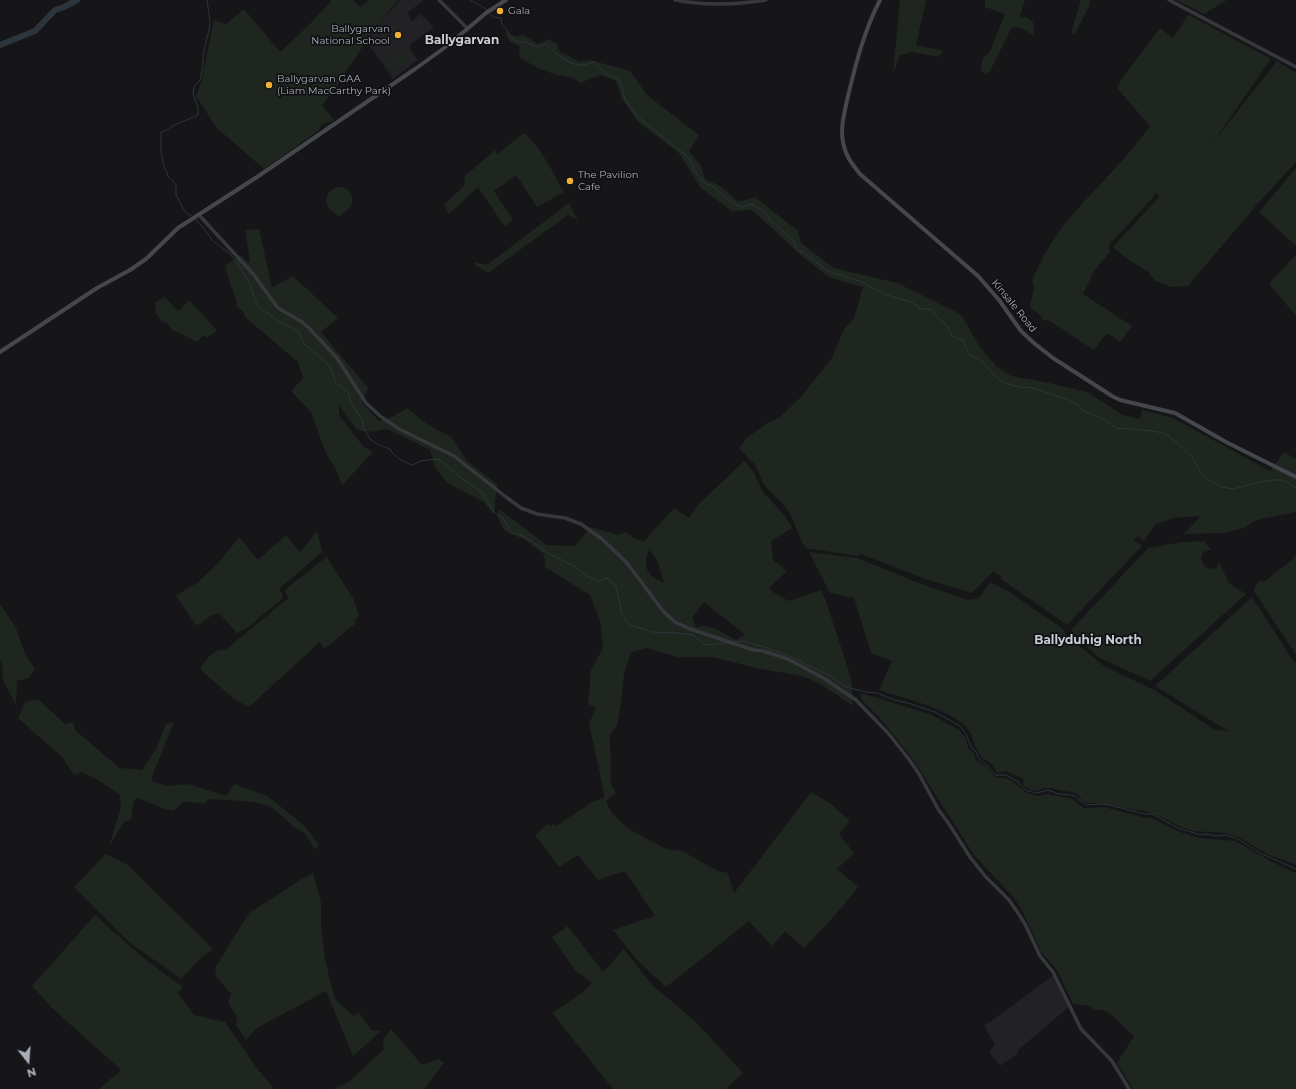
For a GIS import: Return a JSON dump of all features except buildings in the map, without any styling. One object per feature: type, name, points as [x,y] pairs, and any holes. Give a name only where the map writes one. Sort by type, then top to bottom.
[{"type":"main road","points":[[0,352],[97,288],[130,270],[146,259],[178,228],[257,177],[447,46],[488,12],[506,0]]},
{"type":"main road","name":"Kinsale Road","points":[[880,0],[862,42],[842,124],[842,140],[844,147],[849,160],[858,171],[978,276],[999,300],[1021,331],[1053,358],[1120,400],[1175,413],[1231,445],[1296,477]]},
{"type":"street","points":[[439,0],[468,29]]},
{"type":"street","points":[[675,0],[713,5],[750,3],[766,0]]},
{"type":"street","points":[[1169,0],[1296,67]]},
{"type":"street","points":[[196,217],[254,275],[278,308],[302,322],[314,333],[336,358],[366,403],[380,416],[399,429],[454,456],[522,508],[537,514],[565,518],[581,524],[602,539],[627,563],[669,618],[681,626],[754,650],[773,654],[800,665],[825,679],[856,700],[888,733],[911,762],[938,809],[977,867],[1009,900],[1025,924],[1040,956],[1053,972],[1081,1029],[1112,1061],[1129,1089]]},
{"type":"shaded area","name":"Ballygarvan GAA (Liam MacCarthy Park)","points":[[332,0],[353,0],[361,7],[369,0],[398,0],[378,24],[336,88],[322,105],[334,120],[323,124],[319,130],[264,169],[216,127],[196,96],[201,82],[214,20],[226,24],[244,9],[280,52],[310,24]]},
{"type":"shaded area","name":"Ballygarvan National School","points":[[400,0],[424,0],[407,13],[412,21],[421,14],[434,27],[411,44],[411,50],[418,60],[393,79],[367,42],[378,24]]},
{"type":"shaded area","points":[[900,0],[926,0],[916,45],[944,51],[938,57],[912,52],[900,55],[893,74]]},
{"type":"shaded area","points":[[985,0],[1025,0],[1020,15],[1022,18],[1025,16],[1033,22],[1035,36],[1019,27],[1012,27],[990,71],[985,74],[980,70],[983,58],[990,51],[1005,14],[985,7]]},
{"type":"shaded area","points":[[1081,0],[1090,0],[1089,7],[1075,33],[1071,33]]},
{"type":"shaded area","points":[[1176,0],[1227,0],[1204,14]]},
{"type":"shaded area","points":[[1188,15],[1271,59],[1211,145],[1277,61],[1296,73],[1296,162],[1253,209],[1188,286],[1171,287],[1155,281],[1149,273],[1126,258],[1113,247],[1159,197],[1157,193],[1109,245],[1110,252],[1094,271],[1083,294],[1132,326],[1120,342],[1107,333],[1094,350],[1050,321],[1043,320],[1041,316],[1030,307],[1034,287],[1032,280],[1048,249],[1062,227],[1131,151],[1150,126],[1117,88],[1123,77],[1160,28],[1173,38]]},
{"type":"shaded area","points":[[505,33],[519,37],[522,34],[538,44],[549,39],[557,44],[560,52],[580,62],[590,60],[630,71],[647,95],[699,135],[689,151],[701,166],[705,179],[720,186],[738,202],[755,197],[798,231],[801,243],[834,268],[897,283],[960,314],[979,346],[996,366],[1011,376],[1087,392],[1123,415],[1140,419],[1142,410],[1173,418],[1270,471],[1284,452],[1296,459],[1296,512],[1256,520],[1244,528],[1224,533],[1184,534],[1201,516],[1173,518],[1155,525],[1144,541],[1138,536],[1134,540],[1142,546],[1067,625],[1001,579],[1001,576],[993,571],[972,593],[922,578],[861,554],[858,556],[806,548],[785,506],[766,487],[756,466],[739,448],[747,438],[767,423],[780,417],[800,398],[832,358],[844,329],[854,318],[863,287],[827,276],[801,255],[752,210],[731,211],[700,187],[679,153],[638,122],[622,99],[616,81],[600,75],[580,83],[570,77],[554,74],[540,69],[519,57],[520,46],[510,42]]},
{"type":"shaded area","points":[[400,53],[407,62],[400,67],[394,57]]},
{"type":"shaded area","points":[[392,58],[398,68],[392,72],[385,63]]},
{"type":"shaded area","points":[[524,133],[541,152],[564,192],[537,207],[516,175],[494,191],[513,220],[505,227],[478,187],[449,214],[444,205],[465,185],[464,177],[495,150],[497,154]]},
{"type":"shaded area","points":[[1296,168],[1296,246],[1259,212]]},
{"type":"shaded area","points":[[337,187],[344,188],[350,192],[352,198],[351,206],[338,217],[329,208],[326,201],[327,195],[331,190]]},
{"type":"shaded area","points":[[569,203],[578,220],[568,215],[488,273],[474,264],[475,262],[487,265]]},
{"type":"shaded area","points":[[259,229],[272,287],[293,276],[338,318],[321,332],[368,388],[362,403],[379,421],[392,417],[407,408],[427,424],[451,437],[467,461],[497,484],[494,515],[484,502],[447,483],[435,467],[430,450],[387,429],[370,432],[357,430],[339,405],[339,415],[363,446],[373,452],[342,485],[336,470],[325,451],[311,412],[291,391],[303,378],[298,362],[245,317],[243,311],[237,307],[236,299],[225,266],[241,255],[248,263],[250,261],[245,230]]},
{"type":"shaded area","points":[[1296,255],[1296,316],[1270,285],[1271,281]]},
{"type":"shaded area","points":[[165,297],[178,311],[190,301],[217,330],[207,338],[203,335],[197,342],[171,329],[167,323],[161,321],[156,313],[155,302]]},
{"type":"shaded area","points":[[744,461],[753,471],[763,492],[785,516],[792,528],[771,541],[773,560],[787,571],[769,588],[776,594],[789,601],[821,590],[851,678],[853,706],[822,685],[808,678],[796,675],[761,669],[712,657],[678,657],[647,648],[631,652],[624,674],[617,726],[610,734],[611,785],[616,793],[606,801],[611,812],[629,829],[666,849],[682,851],[718,871],[728,873],[734,893],[811,792],[831,804],[850,821],[839,834],[854,853],[837,869],[858,887],[837,913],[804,948],[785,931],[772,946],[749,921],[666,987],[637,960],[613,930],[655,916],[625,871],[598,880],[578,855],[559,867],[535,835],[548,824],[550,826],[554,824],[556,826],[592,802],[605,797],[589,724],[596,707],[588,704],[591,670],[603,648],[600,621],[590,595],[545,567],[544,554],[525,540],[505,531],[497,516],[499,509],[547,545],[575,546],[591,527],[618,535],[626,532],[635,539],[643,542],[674,508],[689,518],[698,505]],"holes":[[[649,550],[657,560],[664,583],[650,574],[646,566]],[[704,602],[745,635],[736,640],[716,629],[706,626],[696,627],[692,618]]]},
{"type":"shaded area","points":[[317,531],[322,552],[279,589],[282,594],[282,599],[247,628],[237,633],[219,613],[212,615],[196,625],[176,596],[198,582],[217,564],[240,538],[258,560],[286,535],[300,552]]},
{"type":"shaded area","points":[[1204,541],[1211,550],[1204,551],[1201,556],[1202,563],[1208,569],[1216,568],[1219,562],[1229,583],[1246,594],[1150,681],[1098,657],[1071,630],[1148,548],[1182,542]]},
{"type":"shaded area","points":[[809,552],[857,558],[919,583],[968,600],[979,598],[990,582],[1008,591],[1063,629],[1067,636],[1104,666],[1156,691],[1215,730],[1228,731],[1155,686],[1252,597],[1294,662],[1296,662],[1296,865],[1269,855],[1238,837],[1225,833],[1192,831],[1160,816],[1144,811],[1098,803],[1087,803],[1082,801],[1077,793],[1051,788],[1035,791],[1023,785],[1024,779],[1006,771],[997,773],[992,764],[981,757],[973,742],[970,732],[954,717],[942,711],[879,690],[892,661],[871,653],[854,598],[830,593]]},
{"type":"shaded area","points":[[1296,554],[1296,655],[1254,591],[1259,581],[1265,581],[1294,558]]},
{"type":"shaded area","points":[[327,557],[354,600],[359,616],[355,620],[355,624],[324,649],[320,642],[249,707],[234,699],[202,671],[201,667],[214,652],[225,650],[286,600],[289,600],[285,590]]},
{"type":"shaded area","points":[[0,604],[16,628],[25,654],[35,669],[29,678],[17,681],[16,705],[3,680],[2,664],[0,659]]},
{"type":"shaded area","points":[[860,693],[932,715],[959,730],[965,737],[969,750],[974,752],[975,759],[987,767],[996,778],[1005,778],[1015,783],[1025,792],[1038,796],[1048,794],[1072,799],[1084,808],[1104,807],[1146,818],[1150,817],[1177,831],[1199,838],[1236,841],[1272,862],[1296,873],[1296,1089],[1133,1089],[1117,1063],[1134,1036],[1108,1012],[1094,1010],[1090,1006],[1073,1004],[1057,970],[1041,952],[1022,910],[1013,897],[974,855],[912,758],[879,717],[862,700]]},
{"type":"shaded area","points":[[38,699],[65,724],[73,722],[76,731],[120,768],[142,770],[156,749],[166,724],[174,722],[153,774],[152,781],[167,786],[188,784],[226,796],[234,784],[267,796],[304,825],[319,845],[315,850],[305,833],[295,828],[275,810],[258,803],[208,799],[206,803],[183,802],[174,811],[138,798],[134,801],[131,819],[123,823],[109,847],[121,807],[120,795],[98,780],[81,772],[74,775],[62,757],[18,718],[25,702]]},
{"type":"shaded area","points":[[106,854],[128,865],[213,949],[203,956],[181,979],[129,942],[74,887]]},
{"type":"shaded area","points":[[313,873],[321,903],[321,924],[325,960],[335,999],[354,1016],[359,1012],[371,1030],[381,1031],[353,1056],[326,991],[257,1028],[246,1040],[236,1025],[237,1017],[228,1002],[231,994],[216,976],[215,968],[249,913]]},
{"type":"shaded area","points":[[95,915],[147,960],[183,986],[178,993],[194,1015],[225,1022],[256,1067],[274,1089],[99,1089],[121,1070],[52,1008],[32,986]]},
{"type":"shaded area","points":[[568,926],[603,972],[624,949],[651,984],[695,1021],[743,1073],[726,1089],[613,1089],[552,1013],[583,992],[592,983],[575,970],[552,937]]},
{"type":"shaded area","points":[[1054,975],[1070,1006],[1018,1050],[1018,1053],[1000,1066],[989,1052],[995,1045],[984,1026]]},
{"type":"shaded area","points":[[391,1029],[422,1065],[439,1059],[444,1063],[424,1089],[334,1089],[350,1081],[384,1049],[383,1040]]},
{"type":"waterway","points":[[0,45],[35,31],[55,10],[77,0]]},
{"type":"waterway","points":[[192,216],[185,212],[176,195],[176,186],[168,177],[164,167],[161,151],[161,132],[198,115],[198,107],[193,93],[194,87],[200,80],[203,55],[209,30],[210,21],[207,0]]},
{"type":"waterway","points":[[470,0],[487,10]]},
{"type":"waterway","points":[[489,13],[493,17],[501,18],[502,25],[515,41],[528,43],[537,47],[546,44],[561,57],[574,64],[585,65],[595,62],[606,73],[619,79],[625,99],[636,115],[688,157],[704,183],[712,186],[734,204],[743,207],[753,204],[765,213],[771,221],[793,240],[796,249],[807,255],[828,271],[859,281],[887,295],[913,303],[919,308],[932,310],[947,326],[952,336],[963,340],[969,355],[980,359],[994,375],[1004,383],[1023,388],[1029,387],[1069,400],[1085,412],[1102,418],[1116,428],[1164,433],[1192,457],[1203,476],[1221,487],[1233,489],[1270,480],[1283,480],[1296,488]]},
{"type":"waterway","points":[[194,218],[203,227],[212,240],[229,253],[238,263],[250,284],[259,307],[281,323],[299,332],[304,344],[324,360],[332,370],[335,382],[348,392],[351,404],[362,419],[363,427],[370,439],[377,444],[390,449],[397,457],[412,465],[421,461],[437,459],[444,463],[472,486],[482,492],[494,512],[503,518],[511,532],[521,535],[548,553],[576,567],[586,576],[599,581],[607,578],[616,586],[622,615],[630,625],[652,632],[693,635],[705,645],[727,643]]},
{"type":"waterway","points":[[734,642],[743,641],[787,655],[830,676],[846,687],[877,693],[894,700],[935,712],[960,726],[966,734],[971,747],[977,753],[977,756],[995,775],[1006,775],[1018,782],[1028,791],[1037,793],[1048,790],[1059,794],[1071,795],[1075,796],[1087,805],[1109,805],[1145,814],[1153,814],[1178,828],[1200,835],[1225,835],[1236,838],[1260,853],[1296,869]]},
{"type":"place","name":"Gala","points":[[500,11]]},
{"type":"place","name":"Ballygarvan National School","points":[[398,35]]},
{"type":"place","name":"Ballygarvan GAA (Liam MacCarthy Park)","points":[[269,85]]},
{"type":"place","name":"The Pavilion Cafe","points":[[570,181]]},
{"type":"district","name":"Ballygarvan","points":[[462,40]]},
{"type":"district","name":"Ballyduhig North","points":[[1088,640]]}]
